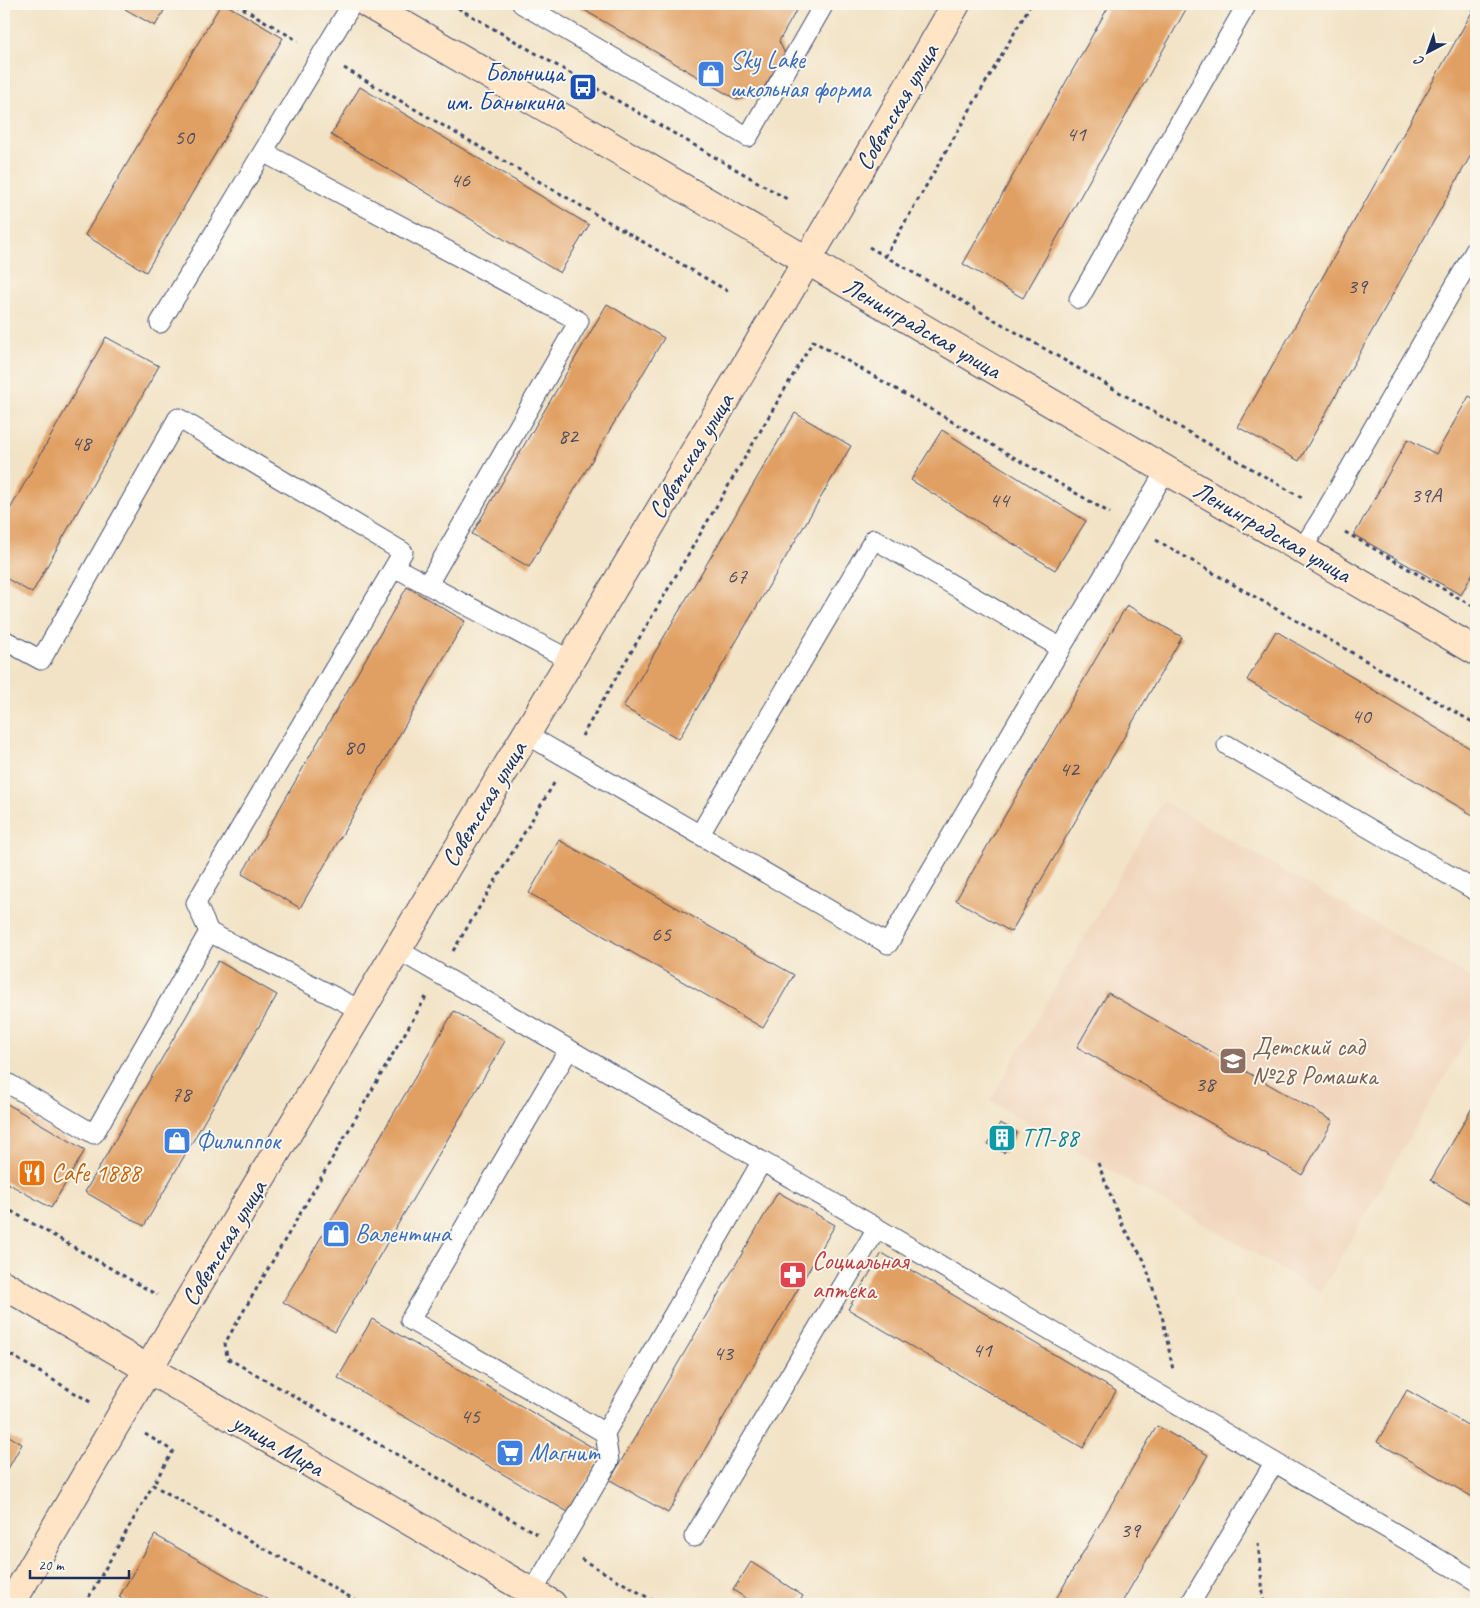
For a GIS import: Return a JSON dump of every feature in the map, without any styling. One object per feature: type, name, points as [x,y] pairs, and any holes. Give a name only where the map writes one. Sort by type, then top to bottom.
[{"type":"main road","name":"Ленинградская улица","points":[[368,4],[1476,651]]},
{"type":"main road","name":"Советская улица","points":[[11,1596],[148,1370],[830,224],[956,4]]},
{"type":"main road","name":"улица Мира","points":[[4,1285],[542,1598]]},
{"type":"lane","points":[[160,323],[352,4]]},
{"type":"lane","points":[[522,4],[748,137],[824,4]]},
{"type":"lane","points":[[1079,299],[1247,4]]},
{"type":"lane","points":[[263,152],[579,321],[428,584]]},
{"type":"lane","points":[[1302,549],[1476,249]]},
{"type":"lane","points":[[4,640],[41,660],[178,418],[403,552],[196,903],[210,932],[362,1011]]},
{"type":"lane","points":[[526,734],[888,944],[1166,470]]},
{"type":"lane","points":[[700,834],[874,539],[1061,648]]},
{"type":"lane","points":[[394,567],[570,660]]},
{"type":"lane","points":[[1227,745],[1476,891]]},
{"type":"lane","points":[[4,1081],[94,1134],[210,932]]},
{"type":"lane","points":[[398,950],[877,1228],[1476,1581]]},
{"type":"lane","points":[[569,1049],[410,1320],[605,1433]]},
{"type":"lane","points":[[542,1598],[609,1460],[605,1433],[762,1161]]},
{"type":"lane","points":[[694,1537],[877,1228]]},
{"type":"lane","points":[[1190,1604],[1274,1462]]},
{"type":"path","points":[[236,4],[731,293]]},
{"type":"path","points":[[451,4],[787,199]]},
{"type":"path","points":[[885,256],[1031,4]]},
{"type":"path","points":[[870,247],[1310,502],[1321,519],[1476,608]]},
{"type":"path","points":[[1098,1163],[1123,1227],[1144,1260],[1163,1320],[1180,1408]]},
{"type":"path","points":[[4,1207],[162,1298]]},
{"type":"path","points":[[85,1604],[154,1485],[362,1604]]},
{"type":"path","points":[[1253,1497],[1264,1604]]},
{"type":"shaded area","name":"Детский сад №28 Ромашка","points":[[1163,801],[1476,981],[1476,1022],[1321,1292],[990,1101]]},
{"type":"building","points":[[128,4],[168,4],[155,26],[125,9]]},
{"type":"building","points":[[221,4],[225,4],[283,38],[146,272],[85,235]]},
{"type":"building","points":[[574,4],[800,4],[779,41],[785,54],[761,92],[737,100]]},
{"type":"building","points":[[1110,4],[1189,4],[1023,298],[963,264]]},
{"type":"building","points":[[1476,5],[1476,146],[1299,461],[1238,427]]},
{"type":"building","points":[[360,87],[589,225],[560,273],[331,135]]},
{"type":"building","points":[[607,304],[664,338],[529,567],[472,534]]},
{"type":"building","points":[[106,337],[159,366],[32,593],[4,577],[4,520]]},
{"type":"building","points":[[1469,396],[1476,400],[1476,567],[1461,595],[1354,535],[1408,439],[1436,454]]},
{"type":"building","points":[[795,413],[851,446],[679,739],[623,707]]},
{"type":"building","points":[[942,430],[1086,521],[1055,570],[911,480]]},
{"type":"building","points":[[407,587],[465,621],[300,908],[242,874]]},
{"type":"building","points":[[1127,605],[1182,637],[1011,932],[956,900]]},
{"type":"building","points":[[1276,631],[1476,752],[1476,817],[1247,680]]},
{"type":"building","points":[[559,840],[794,975],[763,1028],[529,893]]},
{"type":"building","points":[[218,961],[277,995],[144,1226],[85,1192]]},
{"type":"building","points":[[1108,993],[1333,1121],[1302,1175],[1077,1047]]},
{"type":"building","points":[[454,1011],[505,1041],[335,1332],[283,1302]]},
{"type":"building","points":[[1476,1101],[1476,1207],[1431,1180]]},
{"type":"building","points":[[4,1102],[85,1150],[51,1208],[4,1181]]},
{"type":"building","name":"ТП-88","points":[[1000,1123],[1017,1132],[1004,1153],[988,1144]]},
{"type":"building","points":[[778,1192],[835,1225],[668,1513],[610,1480]]},
{"type":"building","points":[[882,1253],[1116,1391],[1083,1448],[848,1309]]},
{"type":"building","points":[[372,1319],[602,1453],[568,1512],[338,1378]]},
{"type":"building","points":[[1407,1390],[1476,1430],[1476,1499],[1377,1442]]},
{"type":"building","points":[[1157,1426],[1208,1455],[1121,1604],[1053,1604]]},
{"type":"building","points":[[4,1433],[22,1444],[4,1476]]},
{"type":"building","points":[[155,1535],[276,1604],[132,1604],[119,1597]]},
{"type":"building","points":[[751,1562],[803,1596],[798,1604],[755,1604],[733,1590]]},
{"type":"place","name":"Sky Lake школьная форма","points":[[711,74]]},
{"type":"place","name":"Больница им. Баныкина","points":[[583,87]]},
{"type":"place","name":"Детский сад №28 Ромашка","points":[[1233,1061]]},
{"type":"place","name":"ТП-88","points":[[1002,1138]]},
{"type":"place","name":"Филиппок","points":[[177,1141]]},
{"type":"place","name":"Cafe 1888","points":[[32,1173]]},
{"type":"place","name":"Валентина","points":[[336,1234]]},
{"type":"place","name":"Социальная аптека","points":[[793,1275]]},
{"type":"place","name":"Магнит","points":[[510,1453]]}]
